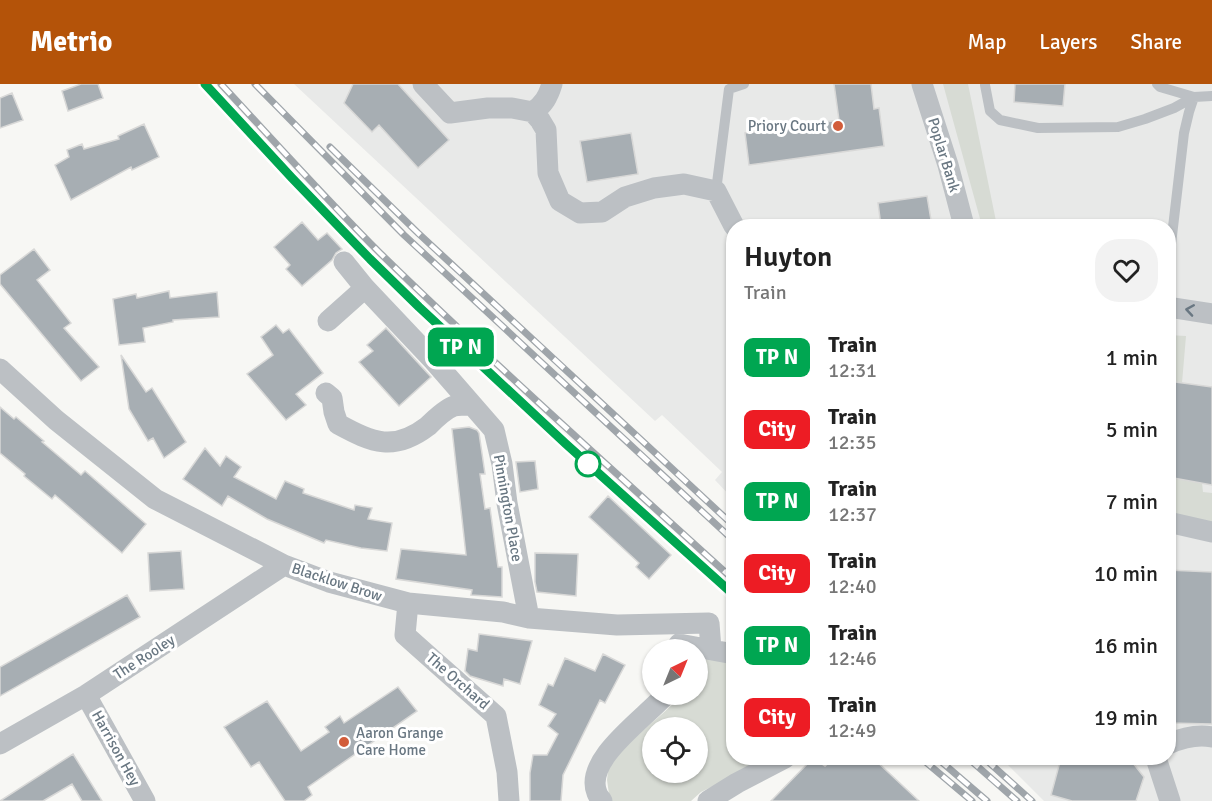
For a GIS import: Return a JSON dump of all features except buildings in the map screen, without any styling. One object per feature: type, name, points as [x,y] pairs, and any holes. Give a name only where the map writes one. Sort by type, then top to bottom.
[{"type":"street","points":[[423,84],[450,113],[488,108],[512,108],[533,112],[546,130],[548,173],[560,201],[580,213],[602,212],[625,197],[684,184],[716,191],[730,219]]},
{"type":"street","points":[[533,112],[543,104],[552,84]]},
{"type":"street","name":"Poplar Bank","points":[[922,84],[948,165],[962,219]]},
{"type":"street","name":"Pinnington Place","points":[[344,262],[494,430],[529,618]]},
{"type":"street","points":[[328,321],[365,288]]},
{"type":"street","points":[[1176,308],[1212,314]]},
{"type":"street","name":"Blacklow Brow","points":[[0,369],[56,420],[155,499],[284,565],[329,582],[408,603],[503,612],[529,618],[617,625],[709,623],[711,650]]},
{"type":"street","points":[[326,393],[332,398],[338,424],[360,436],[386,442],[395,442],[413,436],[453,406],[472,405]]},
{"type":"street","points":[[1176,524],[1212,532]]},
{"type":"street","name":"The Rooley","points":[[0,744],[86,695],[284,565]]},
{"type":"street","name":"The Orchard","points":[[408,603],[405,635],[496,716],[507,772],[509,801]]},
{"type":"street","points":[[708,649],[726,653]]},
{"type":"street","name":"Harrison Hey","points":[[86,695],[145,801]]},
{"type":"street","points":[[602,801],[597,793],[595,777],[599,765],[622,736],[654,705]]},
{"type":"street","points":[[1176,741],[1183,738],[1212,737]]},
{"type":"street","points":[[708,801],[772,765]]},
{"type":"street","points":[[1158,765],[1170,801]]},
{"type":"lane","points":[[716,191],[729,89],[744,84]]},
{"type":"lane","points":[[1157,84],[1160,87],[1194,97],[1212,96]]},
{"type":"lane","points":[[985,85],[990,111],[1000,120],[1038,128],[1118,127],[1174,108],[1194,97]]},
{"type":"lane","points":[[1174,219],[1184,133],[1194,97]]},
{"type":"shaded area","points":[[294,84],[1212,84],[1212,801],[1044,801],[1008,765],[1176,765],[1176,219],[726,219],[726,492],[715,480],[722,472],[662,415],[655,421]]},
{"type":"shaded area","points":[[943,84],[968,84],[996,219],[980,219]]},
{"type":"shaded area","points":[[1176,335],[1186,336],[1182,383],[1176,382]]},
{"type":"shaded area","points":[[1176,478],[1202,483],[1203,492],[1212,493],[1212,530],[1200,522],[1176,513]]},
{"type":"shaded area","points":[[708,656],[726,660],[726,765],[757,765],[701,792],[691,801],[610,801],[607,780],[615,754],[642,731],[642,783],[708,783],[708,717],[658,717],[672,705],[708,705]]},
{"type":"railway","points":[[205,84],[292,178],[419,307],[549,429],[726,588]]},
{"type":"railway","points":[[221,84],[319,190],[423,295],[726,573]]},
{"type":"railway","points":[[255,84],[404,235],[726,534]]},
{"type":"railway","points":[[330,147],[418,233],[726,519]]},
{"type":"railway","points":[[929,765],[972,801]]},
{"type":"railway","points":[[945,765],[987,801]]},
{"type":"railway","points":[[976,765],[1017,801]]},
{"type":"railway","points":[[992,765],[1032,801]]},
{"type":"train","points":[[205,84],[370,259],[455,342],[726,588]]},
{"type":"place","name":"Priory Court","points":[[838,126]]},
{"type":"place","name":"Aaron Grange Care Home","points":[[344,742]]}]
